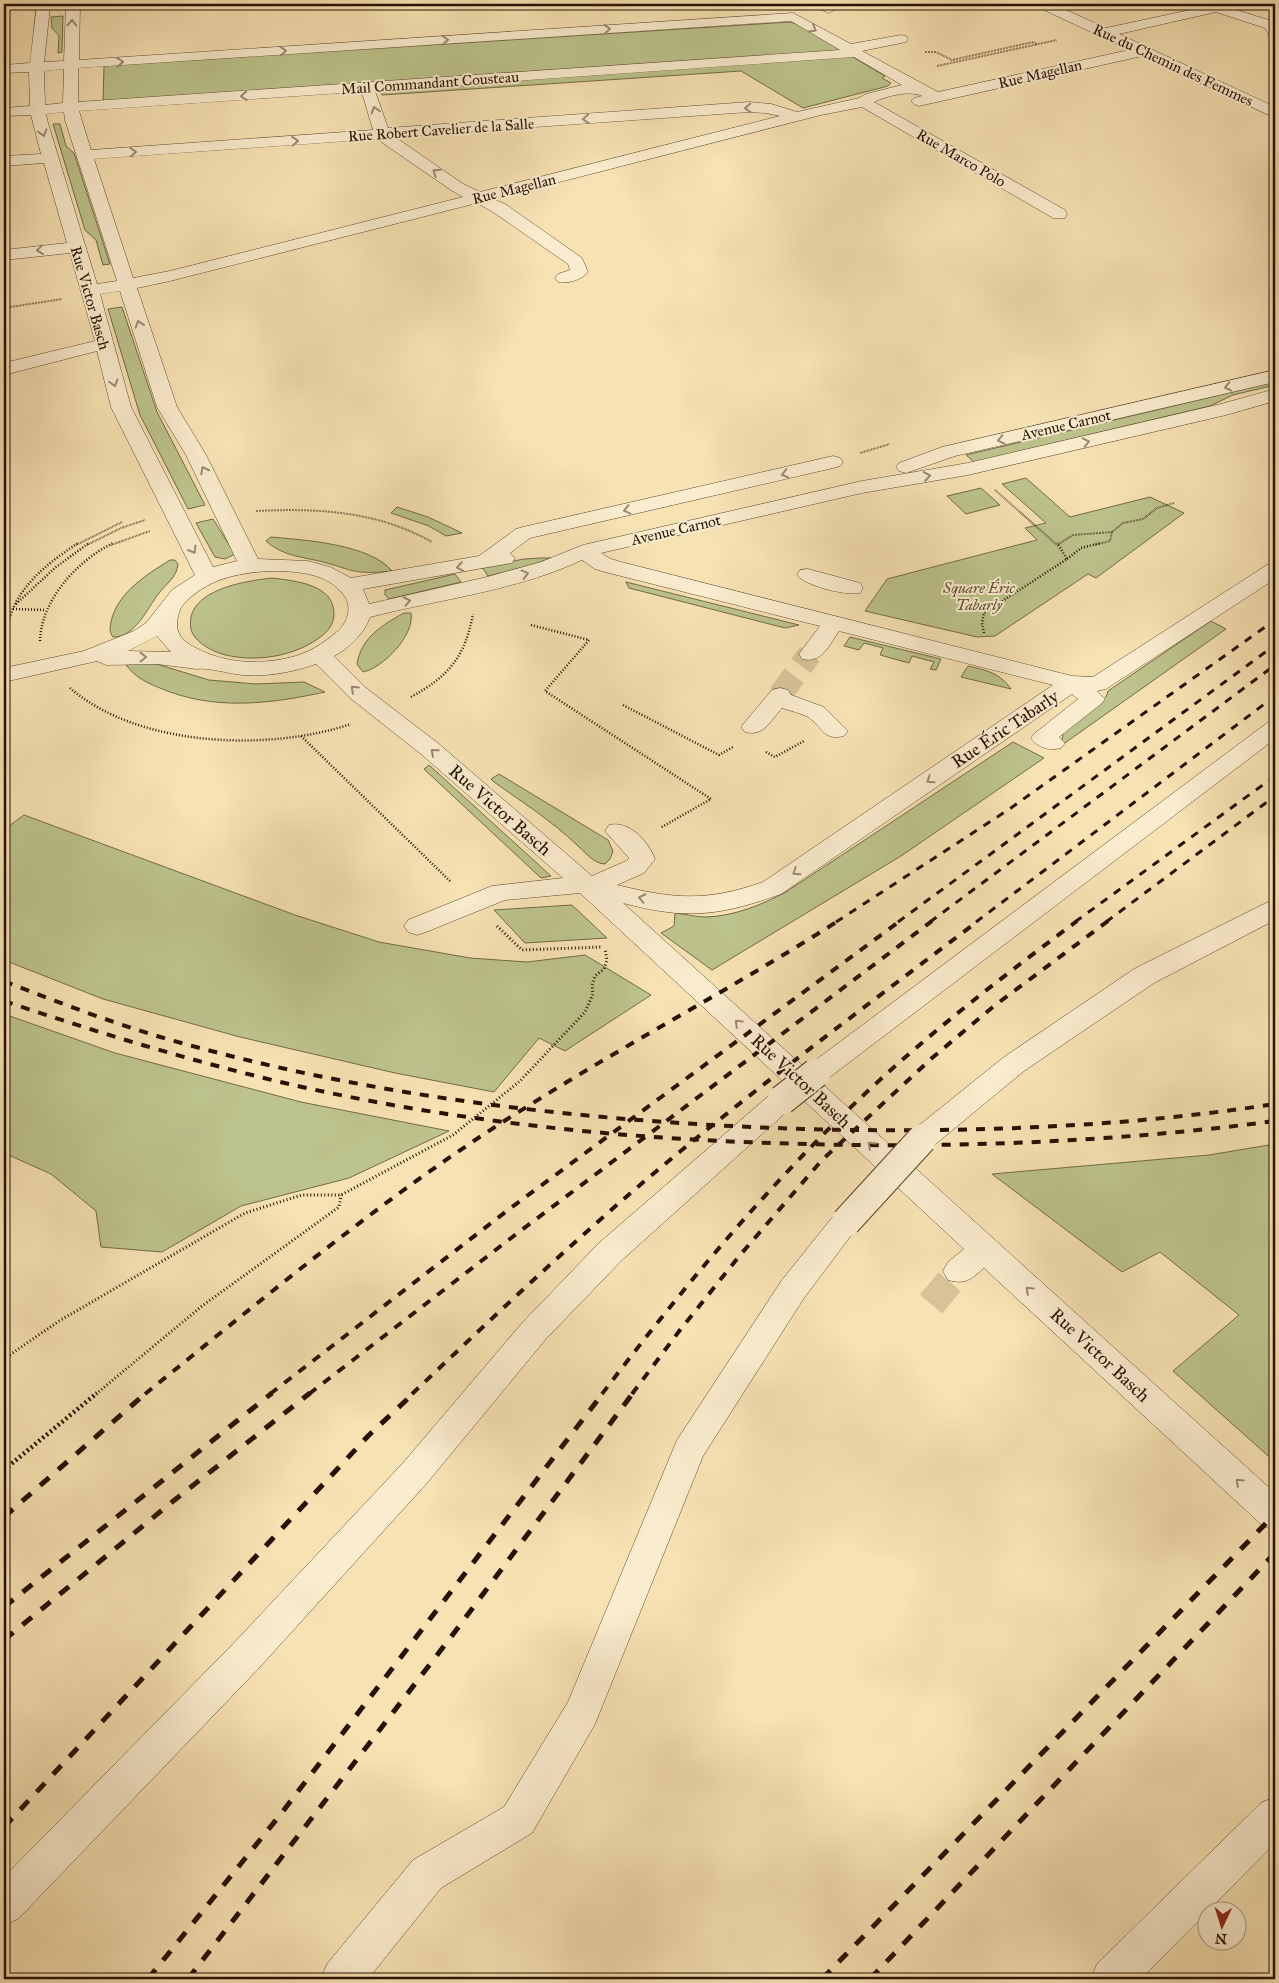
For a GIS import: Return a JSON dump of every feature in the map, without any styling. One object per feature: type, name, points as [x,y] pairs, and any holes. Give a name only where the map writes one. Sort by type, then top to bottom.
[{"type":"street","points":[[4,7],[17,4]]},
{"type":"street","name":"Rue Victor Basch","points":[[44,4],[38,66],[37,109],[75,246],[90,291],[121,407],[207,577]]},
{"type":"street","points":[[73,4],[70,107],[84,156],[167,407],[196,455],[250,565]]},
{"type":"street","name":"Rue du Chemin des Femmes","points":[[1044,4],[1275,113]]},
{"type":"street","points":[[1105,33],[1235,4]]},
{"type":"street","points":[[1217,8],[1270,25],[1275,34]]},
{"type":"street","points":[[4,69],[793,17],[896,76],[936,96]]},
{"type":"street","name":"Mail Commandant Cousteau","points":[[4,112],[362,88],[852,51],[901,39]]},
{"type":"street","name":"Rue Magellan","points":[[879,110],[1144,51]]},
{"type":"street","points":[[362,88],[370,94],[382,135],[457,187],[499,208],[576,262],[579,272],[564,278]]},
{"type":"street","name":"Rue Magellan","points":[[90,291],[170,276],[794,117],[864,102],[871,97],[918,88]]},
{"type":"street","name":"Rue Marco Polo","points":[[864,102],[1059,214]]},
{"type":"street","name":"Rue Robert Cavelier de la Salle","points":[[84,156],[749,107],[781,110],[794,117]]},
{"type":"street","points":[[4,161],[51,158]]},
{"type":"street","points":[[4,255],[75,246]]},
{"type":"street","points":[[4,369],[104,344]]},
{"type":"street","name":"Avenue Carnot","points":[[862,487],[879,476],[949,451],[1275,376]]},
{"type":"street","name":"Avenue Carnot","points":[[347,585],[532,554],[580,552],[862,487],[977,467],[1226,409],[1275,395]]},
{"type":"street","points":[[815,448],[862,487]]},
{"type":"street","points":[[486,561],[523,533],[755,482],[833,462]]},
{"type":"street","points":[[755,482],[778,506]]},
{"type":"street","name":"Avenue Carnot","points":[[360,614],[549,568],[580,552]]},
{"type":"street","name":"Rue Éric Tabarly","points":[[580,552],[602,564],[1072,683]]},
{"type":"street","points":[[4,675],[94,657],[141,636],[156,628],[179,596],[207,577],[250,565],[276,563],[304,566],[329,573],[347,585],[356,595],[360,614],[356,625],[342,641],[320,655],[290,665],[256,669],[157,657],[117,659],[94,657]]},
{"type":"street","points":[[1072,683],[1098,684],[1275,570]]},
{"type":"street","points":[[808,575],[850,590],[810,654]]},
{"type":"street","points":[[169,610],[166,624],[168,634],[175,645],[206,664]]},
{"type":"street","name":"Rue Victor Basch","points":[[320,655],[358,693],[430,749],[588,886],[1275,1515]]},
{"type":"street","points":[[4,685],[117,659]]},
{"type":"street","points":[[1053,743],[1043,738],[1093,699],[1072,683]]},
{"type":"street","name":"Rue Éric Tabarly","points":[[588,886],[662,903],[696,906],[738,900],[772,888],[1072,683]]},
{"type":"street","points":[[753,727],[778,697],[816,712],[836,731]]},
{"type":"street","points":[[4,1906],[244,1657],[402,1487],[534,1331],[610,1252],[782,1100],[816,1073],[1275,728]]},
{"type":"street","points":[[417,926],[501,892],[588,886],[635,867],[642,859],[639,851],[618,831]]},
{"type":"street","points":[[342,1979],[427,1874],[518,1820],[582,1712],[689,1450],[793,1289],[846,1222],[922,1140],[1014,1064],[1144,976],[1275,909]]},
{"type":"street","points":[[959,1271],[985,1249]]},
{"type":"street","points":[[1112,1979],[1275,1816]]},
{"type":"path","points":[[896,76],[1058,39]]},
{"type":"path","points":[[925,52],[936,52],[952,60],[1033,42],[1037,44]]},
{"type":"path","points":[[4,308],[50,302],[90,291]]},
{"type":"path","points":[[990,486],[1056,544],[1067,559]]},
{"type":"path","points":[[1056,544],[1073,535],[1112,532],[1124,523],[1143,519],[1157,508],[1174,502]]},
{"type":"path","points":[[226,514],[266,510],[297,510],[358,514],[399,526],[435,544]]},
{"type":"path","points":[[15,605],[29,596],[56,567],[88,543],[126,525],[145,519]]},
{"type":"path","points":[[6,641],[7,626],[12,609],[33,579],[54,560],[87,538],[122,522]]},
{"type":"path","points":[[42,647],[40,636],[46,610],[52,598],[67,580],[97,553],[130,537],[179,523]]},
{"type":"path","points":[[961,655],[985,637],[982,623],[984,613],[1081,548],[1110,541],[1112,532]]},
{"type":"path","points":[[404,700],[427,688],[457,662],[468,642],[472,608]]},
{"type":"path","points":[[12,609],[46,610]]},
{"type":"path","points":[[531,625],[589,640],[545,691],[710,799],[660,828]]},
{"type":"path","points":[[56,673],[74,692],[99,709],[160,731],[188,738],[214,741],[268,740],[301,736],[345,726],[358,721]]},
{"type":"path","points":[[4,1359],[59,1321],[245,1213],[302,1195],[341,1195],[453,1135],[520,1081],[585,1012],[593,994],[592,985],[595,976],[604,969],[607,960],[603,948],[522,950],[301,736]]},
{"type":"path","points":[[4,1470],[202,1306],[339,1207],[341,1195]]},
{"type":"green space","points":[[63,16],[62,52],[58,53],[59,36],[52,28],[51,17]]},
{"type":"green space","points":[[790,22],[797,24],[885,76],[882,78],[891,83],[888,86],[803,108],[741,71],[382,95],[379,88],[103,102],[104,66]]},
{"type":"green space","points":[[53,124],[60,124],[66,146],[74,153],[110,264],[103,265],[96,240],[85,230]]},
{"type":"green space","points":[[122,307],[157,412],[205,505],[188,509],[140,415],[108,309]]},
{"type":"green space","points":[[1275,382],[1275,385],[1233,395],[1210,406],[974,462],[966,455]]},
{"type":"green space","name":"Square Éric Tabarly","points":[[1026,478],[1070,517],[1150,497],[1184,513],[1096,578],[1088,574],[995,636],[977,637],[865,611],[887,579],[1037,540],[1025,528],[1046,523],[1002,484]]},
{"type":"green space","points":[[981,488],[1000,505],[966,514],[947,496]]},
{"type":"green space","points":[[397,507],[428,517],[462,533],[446,536],[429,526],[391,513]]},
{"type":"green space","points":[[213,519],[235,554],[225,559],[215,557],[196,523]]},
{"type":"green space","points":[[271,537],[318,542],[353,549],[382,562],[392,571],[348,570],[295,556],[280,550],[266,541]]},
{"type":"green space","points":[[551,558],[529,566],[488,576],[482,567],[524,559]]},
{"type":"green space","points":[[170,560],[175,560],[178,564],[174,576],[159,593],[140,621],[128,633],[113,637],[110,632],[111,622],[119,602],[142,579]]},
{"type":"green space","points":[[455,574],[461,582],[389,599],[385,595],[385,590]]},
{"type":"green space","points":[[272,578],[312,586],[321,590],[328,597],[333,605],[334,618],[326,632],[301,648],[288,653],[259,658],[245,658],[219,653],[206,647],[192,633],[191,616],[197,605],[206,597],[233,585]]},
{"type":"green space","points":[[626,582],[799,625],[785,628],[629,588]]},
{"type":"green space","points":[[404,613],[411,613],[411,622],[403,640],[388,657],[371,669],[363,672],[357,664],[363,647],[374,633]]},
{"type":"green space","points":[[1211,621],[1226,629],[1062,745],[1063,732],[1106,697],[1108,691]]},
{"type":"green space","points":[[850,637],[941,659],[936,670],[930,669],[934,662],[912,656],[909,663],[880,655],[883,648],[864,643],[859,650],[844,646]]},
{"type":"green space","points":[[150,662],[209,680],[256,684],[304,682],[325,692],[263,702],[221,703],[200,700],[150,684],[137,676],[126,665]]},
{"type":"green space","points":[[968,666],[997,676],[1011,689],[961,677]]},
{"type":"green space","points":[[1013,742],[1044,758],[901,856],[712,970],[661,933],[674,926],[675,913],[698,917],[717,916],[737,912],[786,892]]},
{"type":"green space","points":[[429,765],[551,876],[541,878],[424,769]]},
{"type":"green space","points":[[499,774],[608,840],[613,851],[610,859],[605,864],[597,862],[590,857],[537,812],[491,779]]},
{"type":"green space","points":[[24,815],[295,915],[379,942],[470,958],[527,962],[585,955],[651,995],[565,1051],[539,1038],[494,1092],[395,1073],[240,1037],[103,999],[4,960],[4,827],[6,828]]},
{"type":"green space","points":[[572,905],[607,938],[525,943],[494,910]]},
{"type":"green space","points":[[4,1014],[115,1053],[301,1102],[449,1131],[349,1178],[241,1206],[162,1252],[101,1247],[96,1211],[51,1174],[4,1153]]},
{"type":"green space","points":[[1275,1144],[1275,1462],[1173,1371],[1239,1315],[1160,1252],[1122,1272],[992,1174],[1209,1155]]},
{"type":"tunnel","points":[[780,695],[810,654]]},
{"type":"tunnel","points":[[931,1304],[959,1271]]},
{"type":"railway","points":[[836,922],[1008,810],[1275,620]]},
{"type":"railway","points":[[898,922],[1275,645]]},
{"type":"railway","points":[[930,922],[1275,665]]},
{"type":"railway","points":[[976,922],[1275,696]]},
{"type":"railway","points":[[1075,922],[1275,776]]},
{"type":"railway","points":[[1106,922],[1275,796]]},
{"type":"railway","points":[[524,1109],[838,921]]},
{"type":"railway","points":[[631,1119],[900,921]]},
{"type":"railway","points":[[666,1122],[932,921]]},
{"type":"railway","points":[[714,1125],[852,1016],[978,921]]},
{"type":"railway","points":[[828,1129],[903,1059],[989,988],[1077,921]]},
{"type":"railway","points":[[854,1130],[932,1058],[994,1006],[1108,921]]},
{"type":"railway","points":[[4,981],[138,1030],[236,1057],[315,1075],[396,1090],[524,1109]]},
{"type":"railway","points":[[4,1001],[152,1048],[302,1087],[418,1109],[504,1122]]},
{"type":"railway","points":[[854,1130],[980,1129],[1098,1124],[1157,1119],[1275,1104]]},
{"type":"railway","points":[[504,1122],[524,1109]]},
{"type":"railway","points":[[524,1109],[631,1119]]},
{"type":"railway","points":[[612,1134],[631,1119]]},
{"type":"railway","points":[[631,1119],[666,1122]]},
{"type":"railway","points":[[838,1145],[1024,1143],[1150,1135],[1275,1121]]},
{"type":"railway","points":[[145,1394],[334,1242],[432,1169],[504,1122]]},
{"type":"railway","points":[[504,1122],[612,1134]]},
{"type":"railway","points":[[646,1136],[666,1122]]},
{"type":"railway","points":[[666,1122],[714,1125]]},
{"type":"railway","points":[[695,1140],[714,1125]]},
{"type":"railway","points":[[714,1125],[828,1129]]},
{"type":"railway","points":[[813,1144],[828,1129]]},
{"type":"railway","points":[[828,1129],[854,1130]]},
{"type":"railway","points":[[838,1145],[854,1130]]},
{"type":"railway","points":[[270,1394],[512,1207],[612,1134]]},
{"type":"railway","points":[[612,1134],[646,1136]]},
{"type":"railway","points":[[309,1394],[646,1136]]},
{"type":"railway","points":[[646,1136],[695,1140]]},
{"type":"railway","points":[[412,1394],[557,1258],[695,1140]]},
{"type":"railway","points":[[695,1140],[813,1144]]},
{"type":"railway","points":[[602,1394],[720,1247],[813,1144]]},
{"type":"railway","points":[[813,1144],[838,1145]]},
{"type":"railway","points":[[632,1394],[741,1254],[822,1160],[838,1145]]},
{"type":"railway","points":[[4,1517],[146,1393]]},
{"type":"railway","points":[[4,1607],[272,1393]]},
{"type":"railway","points":[[4,1640],[172,1502],[310,1393]]},
{"type":"railway","points":[[4,1827],[369,1435],[414,1393]]},
{"type":"railway","points":[[148,1979],[280,1815],[603,1393]]},
{"type":"railway","points":[[188,1979],[451,1637],[633,1393]]},
{"type":"railway","points":[[822,1979],[1275,1514]]},
{"type":"railway","points":[[870,1979],[1275,1553]]}]
